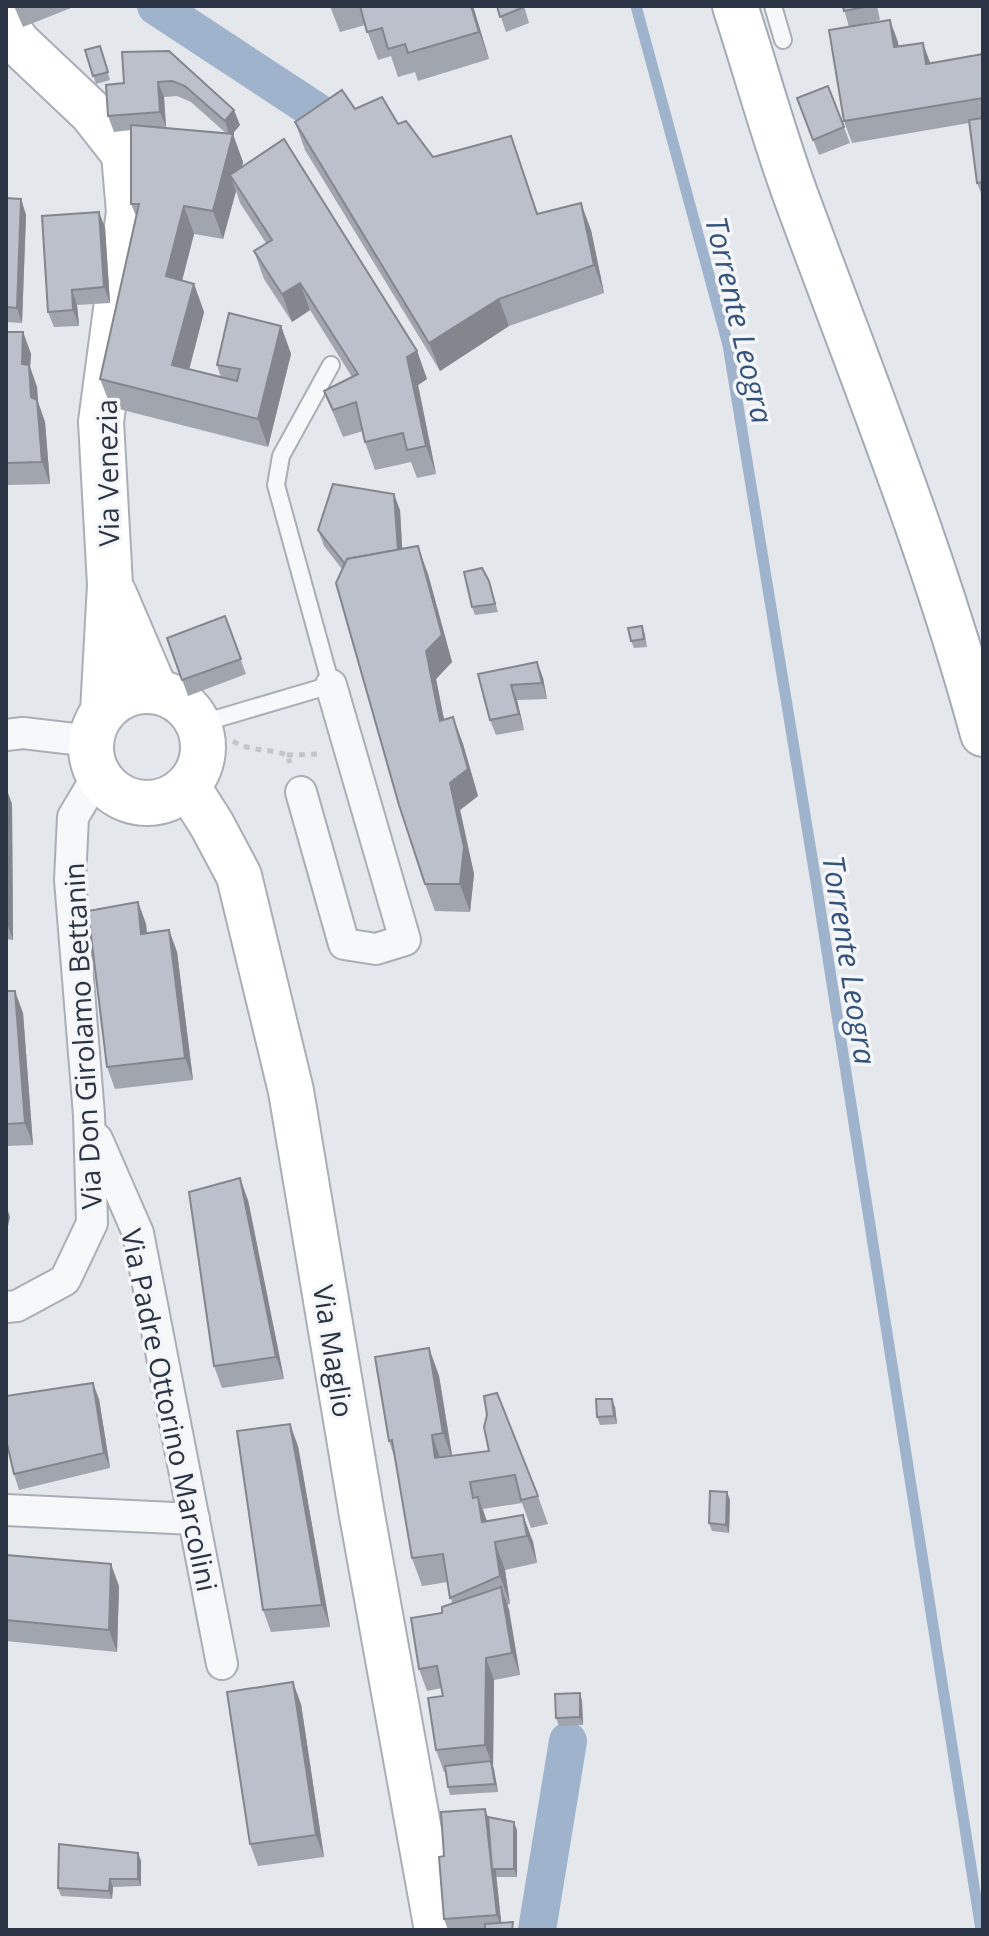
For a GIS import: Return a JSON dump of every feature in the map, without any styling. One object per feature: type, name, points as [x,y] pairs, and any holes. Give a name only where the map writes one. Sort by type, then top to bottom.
[{"type":"street","points":[[735,6],[793,189],[929,556],[983,734]]},
{"type":"street","name":"Via Venezia","points":[[6,26],[18,43],[91,112],[124,154],[129,212],[101,422],[110,585],[97,743]]},
{"type":"street","name":"Via Venezia","points":[[110,585],[155,690]]},
{"type":"street","points":[[301,792],[344,944],[376,949],[405,940],[331,685]]},
{"type":"street","points":[[140,690],[155,690],[173,696],[212,720],[204,740],[198,774],[188,787],[165,800],[140,803],[123,799],[109,788],[97,743],[113,702],[140,690]]},
{"type":"street","points":[[6,735],[23,733],[97,743]]},
{"type":"street","name":"Via Don Girolamo Bettanin","points":[[6,1307],[17,1306],[65,1280],[92,1223],[89,1115],[70,880],[73,817],[97,743]]},
{"type":"street","name":"Via Maglio","points":[[188,787],[239,876],[291,1091],[362,1515],[437,1930]]},
{"type":"street","name":"Via Padre Ottorino Marcolini","points":[[89,1115],[106,1164],[138,1233],[222,1664]]},
{"type":"street","points":[[6,1510],[194,1519]]},
{"type":"lane","points":[[773,6],[783,40]]},
{"type":"lane","points":[[212,720],[331,685],[276,485],[281,456],[331,365]]},
{"type":"path","points":[[212,720],[233,742],[248,750],[272,750],[287,755],[301,792]]},
{"type":"building","points":[[360,6],[471,6],[479,32],[408,53],[405,44],[388,49],[382,28],[367,32]]},
{"type":"building","points":[[497,6],[523,6],[524,7],[500,17]]},
{"type":"building","points":[[843,6],[870,6],[844,11]]},
{"type":"building","points":[[890,20],[894,47],[923,43],[926,64],[983,54],[983,98],[844,121],[829,30]]},
{"type":"building","points":[[100,46],[108,72],[93,76],[85,50]]},
{"type":"building","points":[[169,51],[234,110],[225,121],[185,86],[172,81],[158,82],[160,112],[108,116],[106,85],[124,83],[122,52]]},
{"type":"building","points":[[828,86],[844,127],[813,140],[797,98]]},
{"type":"building","points":[[342,90],[355,109],[382,97],[398,124],[406,121],[433,157],[511,136],[537,214],[581,203],[594,265],[499,299],[429,343],[295,122]]},
{"type":"building","points":[[983,118],[983,182],[977,183],[969,120]]},
{"type":"building","points":[[131,125],[233,134],[213,211],[184,206],[166,276],[194,284],[172,365],[237,381],[240,369],[217,365],[229,313],[281,326],[258,419],[100,379],[139,204],[131,204]]},
{"type":"building","points":[[284,139],[417,351],[407,357],[426,446],[407,450],[403,433],[365,442],[356,402],[333,410],[324,391],[358,374],[300,283],[282,294],[254,251],[272,240],[230,175]]},
{"type":"building","points":[[6,198],[21,199],[17,308],[6,307]]},
{"type":"building","points":[[99,212],[104,287],[72,290],[73,310],[48,312],[42,216]]},
{"type":"building","points":[[6,332],[23,332],[22,364],[29,365],[31,397],[37,400],[42,462],[6,463]]},
{"type":"building","points":[[333,484],[394,494],[398,550],[347,559],[345,564],[318,530]]},
{"type":"building","points":[[418,546],[442,635],[426,651],[440,721],[453,717],[468,769],[450,783],[464,847],[460,884],[425,884],[399,805],[336,583],[347,559]]},
{"type":"building","points":[[482,568],[495,604],[472,607],[464,572]]},
{"type":"building","points":[[225,616],[241,659],[182,680],[167,638]]},
{"type":"building","points":[[642,626],[644,639],[631,641],[628,628]]},
{"type":"building","points":[[537,662],[542,683],[511,685],[519,714],[490,720],[478,674]]},
{"type":"building","points":[[138,902],[141,934],[169,930],[185,1058],[107,1067],[88,911]]},
{"type":"building","points":[[6,991],[15,991],[25,1123],[6,1124]]},
{"type":"building","points":[[240,1178],[276,1357],[214,1366],[189,1192]]},
{"type":"building","points":[[429,1348],[443,1433],[432,1435],[435,1458],[489,1451],[484,1427],[487,1415],[484,1396],[497,1393],[538,1496],[521,1500],[515,1475],[470,1482],[473,1498],[478,1497],[482,1522],[523,1515],[527,1536],[495,1542],[500,1576],[450,1598],[443,1554],[412,1558],[375,1357]]},
{"type":"building","points":[[93,1383],[104,1453],[14,1474],[6,1439],[6,1396]]},
{"type":"building","points":[[596,1399],[612,1399],[614,1416],[597,1417]]},
{"type":"building","points":[[290,1424],[322,1605],[263,1610],[237,1431]]},
{"type":"building","points":[[710,1491],[727,1492],[726,1525],[709,1523]]},
{"type":"building","points":[[6,1555],[111,1564],[109,1630],[6,1620]]},
{"type":"building","points":[[501,1587],[512,1653],[486,1658],[485,1745],[436,1750],[428,1698],[443,1696],[437,1666],[419,1669],[411,1618],[442,1613],[442,1607]]},
{"type":"building","points":[[293,1682],[316,1835],[250,1844],[227,1692]]},
{"type":"building","points":[[580,1693],[580,1717],[556,1718],[555,1694]]},
{"type":"building","points":[[491,1761],[495,1784],[448,1787],[445,1766]]},
{"type":"building","points":[[485,1809],[497,1915],[444,1919],[439,1857],[444,1856],[441,1812]]},
{"type":"building","points":[[488,1817],[514,1822],[514,1869],[492,1869]]},
{"type":"building","points":[[59,1844],[138,1853],[138,1879],[110,1879],[109,1891],[58,1888]]},
{"type":"building","points":[[513,1922],[512,1930],[485,1930],[485,1924]]},
{"type":"waterway","points":[[156,6],[331,121]]},
{"type":"waterway","name":"Torrente Leogra","points":[[636,6],[728,345],[981,1930]]},
{"type":"waterway","points":[[537,1930],[568,1741]]}]
